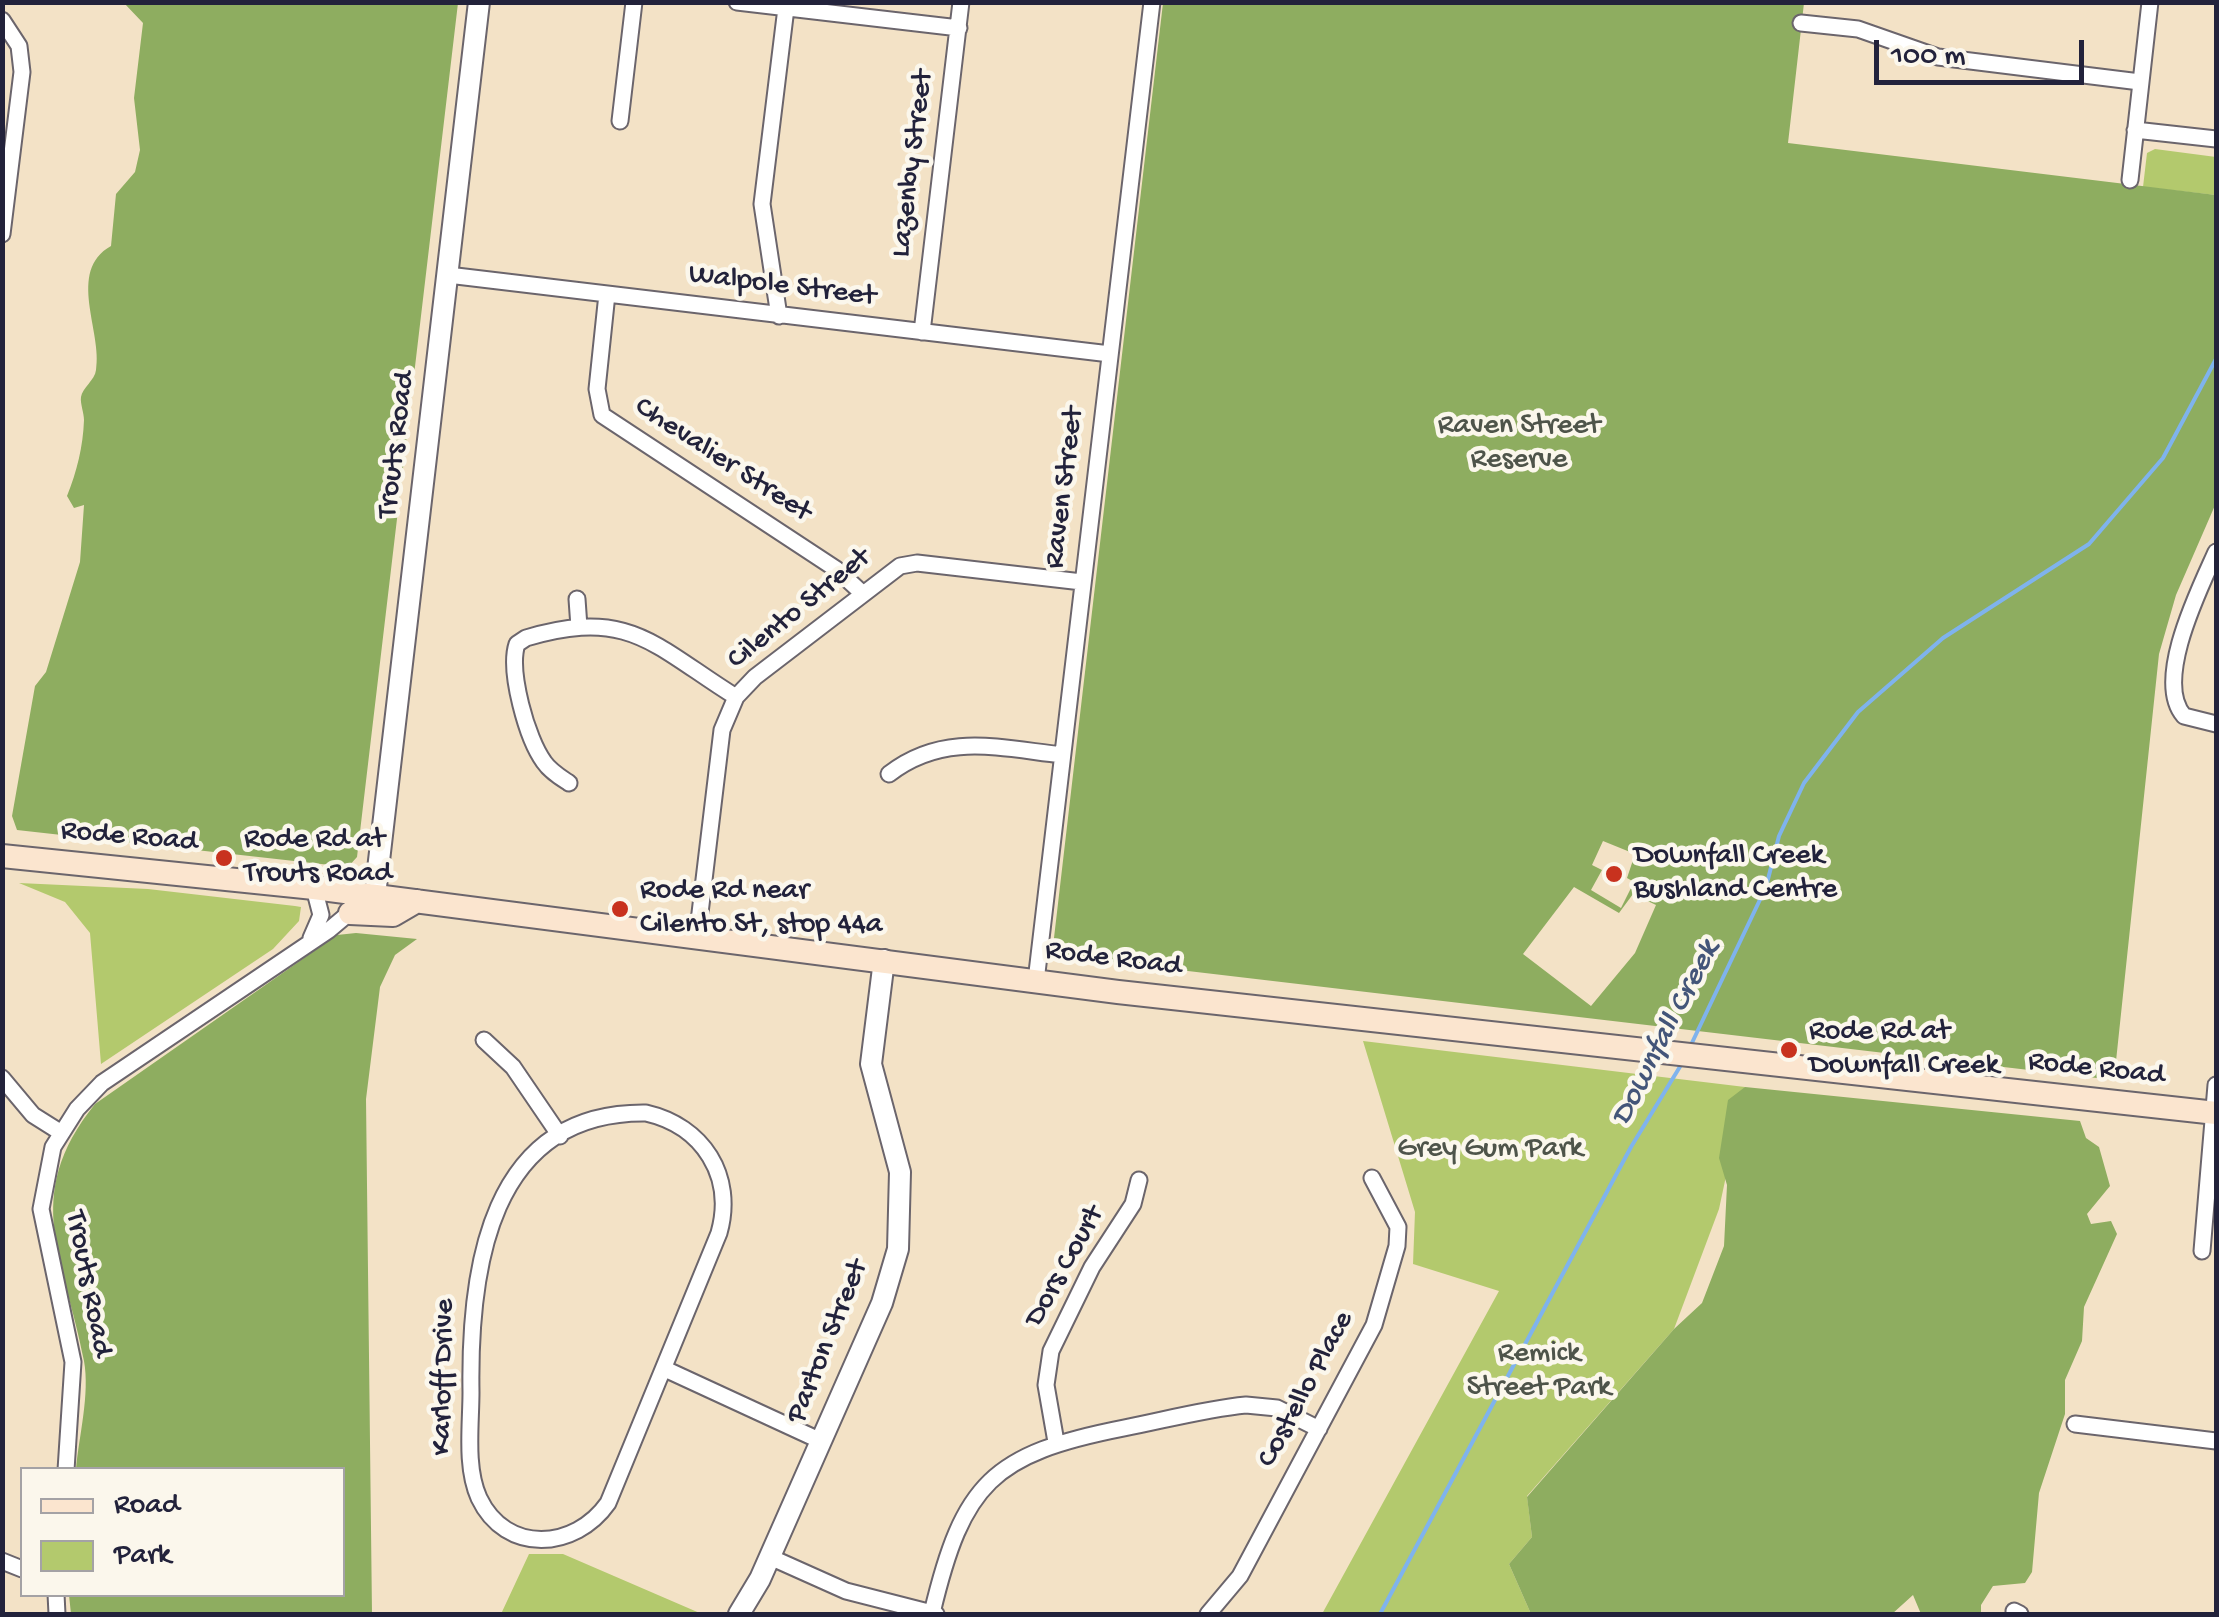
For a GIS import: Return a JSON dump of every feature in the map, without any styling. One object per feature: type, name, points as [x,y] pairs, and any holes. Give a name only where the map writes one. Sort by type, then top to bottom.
[{"type":"main road","name":"Rode Road","points":[[2,856],[314,888],[393,914],[417,901],[1036,980],[2215,1113]]},
{"type":"street","name":"Trouts Road","points":[[66,1467],[73,1362],[41,1208],[44,1177],[60,1132],[102,1083],[362,901],[448,275],[480,2]]},
{"type":"street","points":[[620,122],[634,2]]},
{"type":"street","points":[[737,2],[959,28]]},
{"type":"street","name":"Lazenby Street","points":[[922,332],[962,2]]},
{"type":"street","name":"Raven Street","points":[[1036,980],[1152,2]]},
{"type":"street","points":[[2130,180],[2150,2]]},
{"type":"street","points":[[779,316],[762,204],[786,8]]},
{"type":"street","points":[[2,20],[19,46],[22,72],[2,234]]},
{"type":"street","points":[[1801,23],[1858,29],[1938,57],[2140,82]]},
{"type":"street","points":[[2135,130],[2216,139]]},
{"type":"street","name":"Walpole Street","points":[[448,275],[1110,354]]},
{"type":"street","name":"Chevalier Street","points":[[608,294],[597,390],[602,415],[836,569],[861,592]]},
{"type":"street","points":[[2216,552],[2183,629],[2175,698],[2180,712],[2194,721],[2216,724]]},
{"type":"street","name":"Cilento Street","points":[[697,938],[721,741],[736,697],[754,677],[890,570],[917,563],[1082,582]]},
{"type":"street","points":[[577,599],[580,627]]},
{"type":"street","points":[[569,783],[545,764],[533,742],[514,655],[517,644],[526,638],[607,625],[633,632],[736,697]]},
{"type":"street","points":[[889,774],[923,752],[947,745],[1062,755]]},
{"type":"street","points":[[311,938],[321,915],[314,888]]},
{"type":"street","name":"Parton Street","points":[[739,1614],[770,1557],[882,1303],[898,1249],[900,1172],[870,1064],[884,960]]},
{"type":"street","points":[[484,1040],[513,1066],[560,1136]]},
{"type":"street","points":[[2,1078],[33,1114],[60,1132]]},
{"type":"street","points":[[2202,1251],[2216,1085]]},
{"type":"street","name":"Karloff Drive","points":[[618,1114],[660,1116],[697,1138],[719,1172],[722,1222],[665,1369],[615,1489],[592,1523],[568,1537],[546,1541],[512,1533],[492,1517],[478,1495],[471,1469],[473,1288],[484,1242],[506,1191],[529,1161],[560,1136],[618,1114]]},
{"type":"street","name":"Costello Place","points":[[1208,1614],[1240,1576],[1374,1325],[1397,1246],[1396,1220],[1372,1178]]},
{"type":"street","name":"Dors Court","points":[[1056,1442],[1046,1385],[1050,1352],[1092,1267],[1133,1204],[1139,1180]]},
{"type":"street","points":[[665,1369],[821,1441]]},
{"type":"street","points":[[770,1557],[856,1594],[934,1614],[947,1554],[969,1506],[1009,1465],[1056,1442],[1246,1405],[1277,1408],[1319,1429]]},
{"type":"street","points":[[2075,1424],[2216,1441]]},
{"type":"green space","points":[[124,3],[458,3],[357,857],[348,867],[17,830],[12,816],[35,686],[46,672],[80,562],[84,505],[74,508],[67,496],[82,440],[81,397],[96,370],[88,286],[98,257],[111,246],[116,194],[135,172],[140,150],[134,98],[143,23]]},
{"type":"green space","name":"Raven Street Reserve","points":[[1163,3],[1804,3],[1788,143],[2216,195],[2216,503],[2176,595],[2159,654],[2114,1080],[1052,955]],"holes":[[[1603,841],[1635,854],[1627,878],[1634,882],[1621,908],[1591,890],[1602,870],[1592,865]],[[1574,887],[1619,913],[1633,894],[1656,905],[1635,953],[1591,1006],[1523,954]]]},
{"type":"green space","points":[[2155,149],[2216,157],[2216,195],[2143,187],[2147,153]]},
{"type":"green space","points":[[19,883],[148,889],[301,907],[299,921],[273,949],[101,1064],[90,933],[65,902]]},
{"type":"green space","points":[[337,935],[417,939],[395,955],[380,987],[366,1099],[372,1614],[71,1614],[69,1597],[345,1597],[345,1467],[76,1467],[86,1374],[54,1229],[59,1169],[72,1138],[95,1104]]},
{"type":"green space","name":"Remick Street Park","points":[[1363,1041],[1745,1087],[1719,1209],[1674,1329],[1527,1496],[1532,1537],[1509,1564],[1531,1614],[1322,1614],[1499,1291],[1413,1264],[1415,1212]]},
{"type":"green space","points":[[1745,1087],[2080,1121],[2086,1138],[2099,1147],[2110,1186],[2087,1214],[2091,1224],[2111,1221],[2117,1234],[2084,1307],[2082,1341],[2065,1380],[2065,1414],[2039,1493],[2032,1572],[2025,1583],[1993,1586],[1981,1605],[1981,1614],[1921,1614],[1913,1595],[1892,1614],[1531,1614],[1509,1564],[1532,1537],[1527,1497],[1674,1329],[1702,1303],[1724,1246],[1727,1185],[1719,1158],[1728,1100]]},
{"type":"green space","points":[[529,1554],[563,1554],[702,1614],[501,1614]]},
{"type":"waterway","name":"Downfall Creek","points":[[1690,1047],[1766,887],[1779,836],[1804,783],[1858,712],[1943,638],[2089,544],[2163,458],[2216,359]]},
{"type":"waterway","name":"Downfall Creek","points":[[1380,1614],[1631,1147],[1681,1065]]},
{"type":"place","name":"Rode Rd at Trouts Road","points":[[224,858]]},
{"type":"place","name":"Downfall Creek Bushland Centre","points":[[1614,874]]},
{"type":"place","name":"Rode Rd near Cilento St, stop 44a","points":[[620,909]]},
{"type":"place","name":"Rode Rd at Downfall Creek","points":[[1789,1050]]},
{"type":"park label","name":"Grey Gum Park","points":[[1490,1150]]}]
